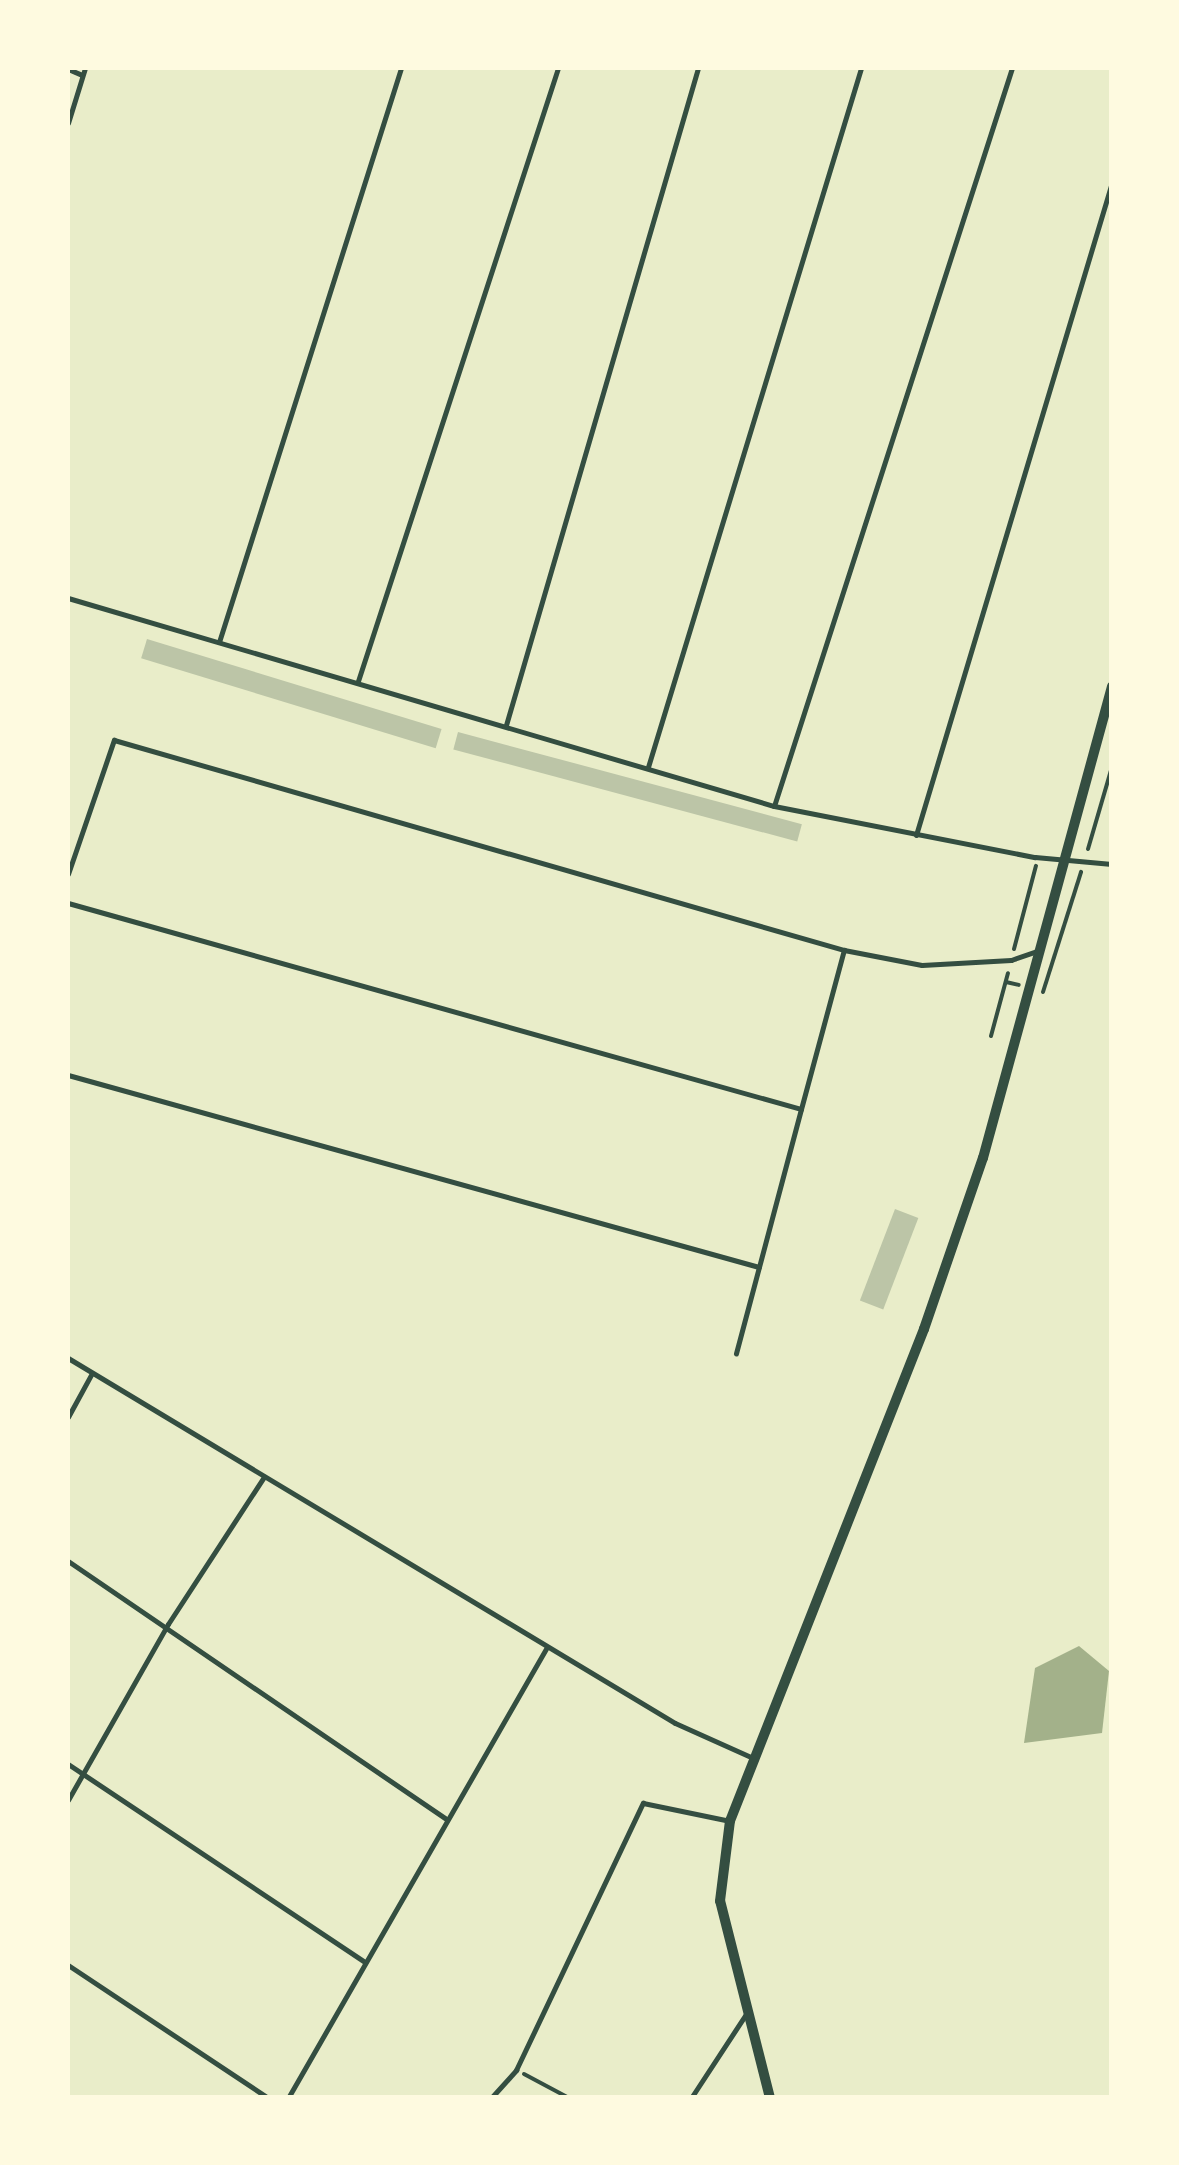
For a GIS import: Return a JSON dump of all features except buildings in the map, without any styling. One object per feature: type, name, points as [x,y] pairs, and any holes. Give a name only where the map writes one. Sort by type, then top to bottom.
[{"type":"street","points":[[770,2098],[720,1901],[730,1821],[924,1329],[1032,989],[1112,686]]},
{"type":"lane","points":[[219,642],[401,68]]},
{"type":"lane","points":[[358,681],[558,68]]},
{"type":"lane","points":[[506,725],[698,68]]},
{"type":"lane","points":[[648,768],[861,68]]},
{"type":"lane","points":[[774,806],[1012,68]]},
{"type":"lane","points":[[68,70],[84,71],[68,123]]},
{"type":"lane","points":[[916,836],[1112,182]]},
{"type":"lane","points":[[68,598],[774,806],[916,836],[1112,864]]},
{"type":"lane","points":[[68,874],[114,740],[844,950],[922,964],[1011,960],[1042,950]]},
{"type":"lane","points":[[68,903],[801,1109]]},
{"type":"lane","points":[[736,1354],[844,950]]},
{"type":"lane","points":[[68,1076],[759,1266]]},
{"type":"lane","points":[[68,1358],[675,1723],[755,1759]]},
{"type":"lane","points":[[68,1417],[92,1374]]},
{"type":"lane","points":[[68,1800],[168,1624],[264,1477]]},
{"type":"lane","points":[[68,1560],[168,1624],[448,1820]]},
{"type":"lane","points":[[288,2098],[548,1646]]},
{"type":"lane","points":[[68,1764],[366,1962]]},
{"type":"lane","points":[[491,2098],[516,2070],[643,1803],[730,1821]]},
{"type":"lane","points":[[68,1965],[268,2098]]},
{"type":"lane","points":[[692,2098],[746,2014]]},
{"type":"path","points":[[1006,982],[1047,994],[1112,767]]},
{"type":"path","points":[[516,2070],[568,2098]]},
{"type":"shaded area","points":[[1079,1646],[1109,1671],[1102,1733],[1024,1743],[1035,1668]]}]
